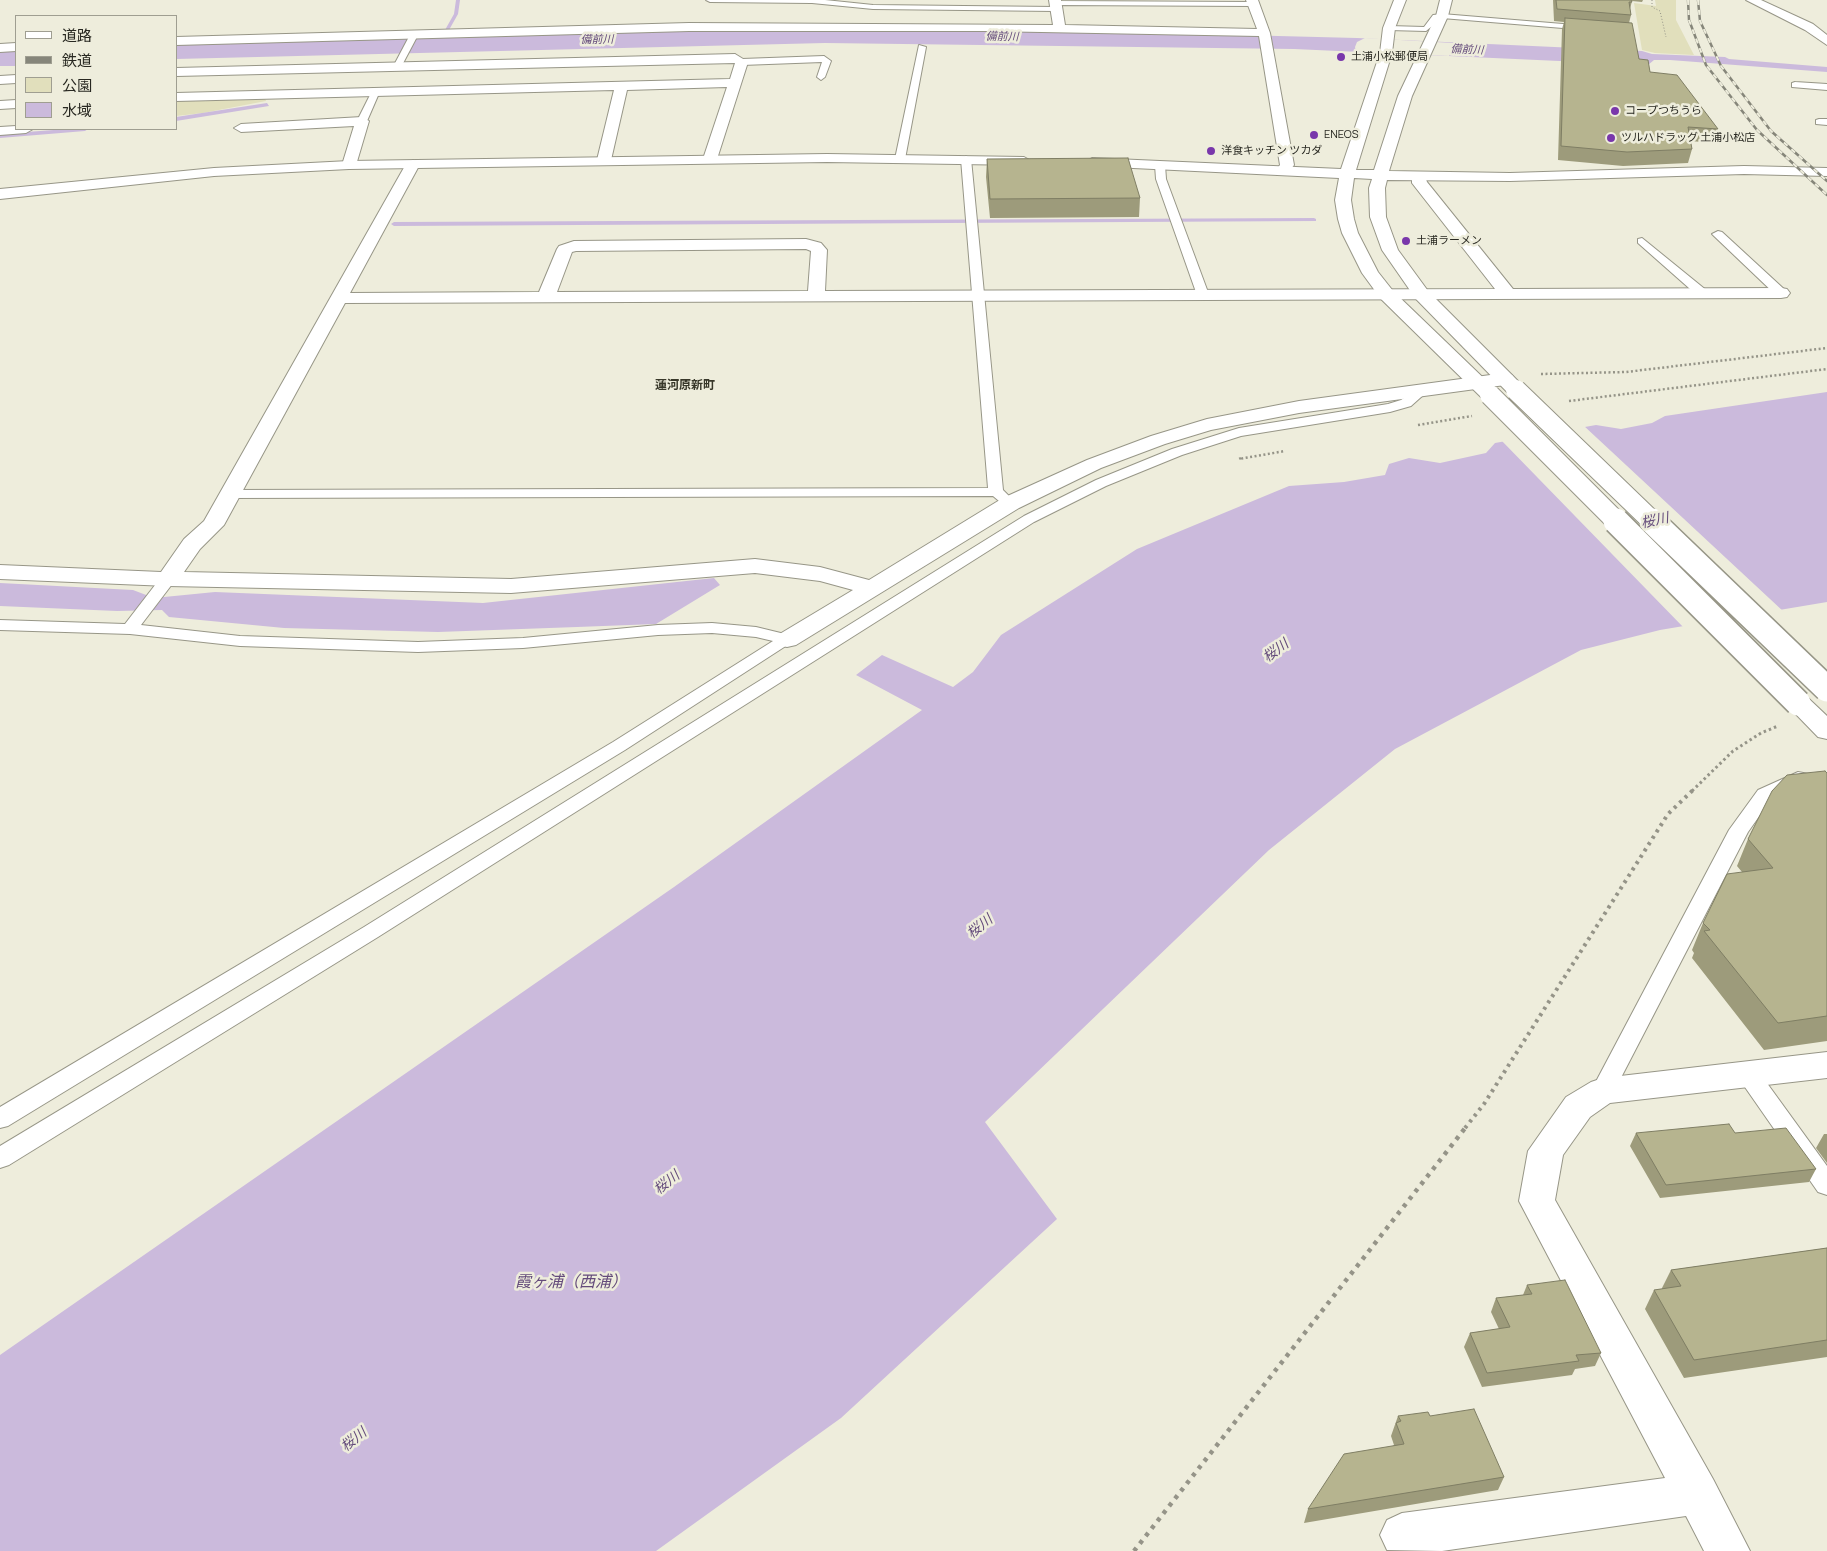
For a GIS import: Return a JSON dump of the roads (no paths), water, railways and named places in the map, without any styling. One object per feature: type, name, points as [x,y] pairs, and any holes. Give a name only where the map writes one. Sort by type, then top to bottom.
[{"type":"street","points":[[1400,0],[1347,174],[1343,200],[1350,233],[1370,273],[1387,295],[1497,387],[1827,689]]},
{"type":"street","points":[[1446,0],[1442,16],[1405,96],[1380,176],[1377,188],[1378,217],[1382,233],[1399,264],[1422,295],[1497,387],[1792,714],[1827,731]]},
{"type":"street","points":[[1752,0],[1809,27],[1827,40]]},
{"type":"street","points":[[1253,2],[1268,52],[1287,166],[1283,170]]},
{"type":"street","points":[[1055,4],[1060,28]]},
{"type":"street","points":[[178,40],[698,27],[1060,28],[1264,34]]},
{"type":"street","points":[[0,48],[15,47]]},
{"type":"street","points":[[178,72],[400,61],[528,64],[735,58],[742,62],[710,159]]},
{"type":"street","points":[[520,88],[528,64]]},
{"type":"street","points":[[0,80],[15,79]]},
{"type":"street","points":[[178,97],[735,83]]},
{"type":"street","points":[[604,160],[622,85]]},
{"type":"street","points":[[0,105],[15,104]]},
{"type":"street","points":[[241,128],[362,121],[349,165]]},
{"type":"street","points":[[0,131],[15,130]]},
{"type":"street","points":[[0,194],[214,172],[349,165],[710,159],[966,159],[1043,161]]},
{"type":"street","points":[[1081,162],[1419,177],[1547,176],[1744,170],[1827,172]]},
{"type":"street","points":[[164,584],[192,544],[213,524],[413,164]]},
{"type":"street","points":[[1419,177],[1420,183],[1508,294]]},
{"type":"street","points":[[546,297],[565,249],[574,246],[806,244],[815,246],[819,250],[816,296]]},
{"type":"street","points":[[338,298],[1781,293]]},
{"type":"street","points":[[787,640],[871,588],[1003,497],[1158,440],[1207,425],[1299,407],[1423,389],[1497,387]]},
{"type":"street","points":[[0,572],[164,584],[511,586],[755,566],[820,574],[871,588]]},
{"type":"street","points":[[1728,1551],[1537,1201],[1546,1151],[1578,1107],[1603,1091],[1827,1065]]},
{"type":"street","points":[[1402,1535],[1698,1494]]},
{"type":"lane","points":[[710,0],[812,1],[873,8],[1253,2]]},
{"type":"lane","points":[[1387,40],[1426,30],[1436,17],[1442,16],[1592,29]]},
{"type":"lane","points":[[400,61],[414,34]]},
{"type":"lane","points":[[900,159],[922,47]]},
{"type":"lane","points":[[742,62],[824,59],[827,61],[821,77]]},
{"type":"lane","points":[[1795,85],[1827,87]]},
{"type":"lane","points":[[362,121],[376,91]]},
{"type":"lane","points":[[230,494],[981,493],[1003,497],[978,295],[966,159]]},
{"type":"lane","points":[[1160,165],[1161,179],[1203,295]]},
{"type":"lane","points":[[1718,234],[1781,293]]},
{"type":"lane","points":[[1642,241],[1702,293]]},
{"type":"lane","points":[[0,1158],[371,932],[1029,519],[1101,483],[1177,452],[1239,432],[1390,408],[1406,403],[1423,389]]},
{"type":"lane","points":[[130,630],[164,584]]},
{"type":"lane","points":[[0,625],[130,630],[240,641],[418,647],[523,643],[658,630],[712,628],[756,632],[787,640]]},
{"type":"lane","points":[[0,1119],[619,746],[787,640]]},
{"type":"lane","points":[[1603,1091],[1739,830],[1765,794],[1798,778],[1812,780],[1827,794]]},
{"type":"lane","points":[[1748,1074],[1827,1185]]},
{"type":"water","name":"備前川","points":[[659,31],[1080,31],[1357,38],[1642,51],[1652,54],[1725,57],[1729,59],[1827,67],[1827,72],[1670,60],[1654,60],[1648,65],[1294,49],[825,43],[178,59],[178,44]]},
{"type":"water","points":[[15,50],[15,66],[0,66],[0,51]]},
{"type":"water","name":"霞ヶ浦（西浦）","points":[[1827,392],[1827,602],[1660,630],[1581,650],[1395,749],[1269,850],[985,1122],[1057,1219],[841,1418],[656,1551],[0,1551],[0,1355],[674,887],[922,710],[856,675],[882,655],[953,687],[973,672],[1001,635],[1137,549],[1289,486],[1344,482],[1385,475],[1389,464],[1409,458],[1440,463],[1486,453],[1495,443],[1596,425],[1621,429],[1652,423],[1665,416]]},
{"type":"water","points":[[714,578],[720,585],[656,624],[438,632],[284,628],[169,617],[162,610],[117,611],[0,606],[0,583],[133,590],[154,598],[215,592],[483,603]]},
{"type":"waterway","points":[[447,29],[456,14],[458,0]]},
{"type":"waterway","points":[[178,119],[267,105]]},
{"type":"waterway","points":[[0,136],[73,130]]},
{"type":"waterway","points":[[394,224],[1314,220]]},
{"type":"railway","points":[[1688,0],[1689,20],[1706,65],[1757,130],[1827,195]]},
{"type":"railway","points":[[1698,0],[1700,21],[1721,66],[1771,131],[1827,181]]},
{"type":"place","name":"土浦小松郵便局","points":[[1341,57]]},
{"type":"place","name":"コープつちうら","points":[[1615,111]]},
{"type":"place","name":"ENEOS","points":[[1314,135]]},
{"type":"place","name":"ツルハドラッグ 土浦小松店","points":[[1611,138]]},
{"type":"place","name":"洋食キッチン ツカダ","points":[[1211,151]]},
{"type":"place","name":"土浦ラーメン","points":[[1406,241]]},
{"type":"district","name":"蓮河原新町","points":[[685,386]]},
{"type":"water label","name":"桜川","points":[[1655,521]]},
{"type":"water label","name":"桜川","points":[[1276,651]]},
{"type":"water label","name":"桜川","points":[[980,927]]},
{"type":"water label","name":"桜川","points":[[667,1183]]},
{"type":"water label","name":"桜川","points":[[354,1440]]}]
